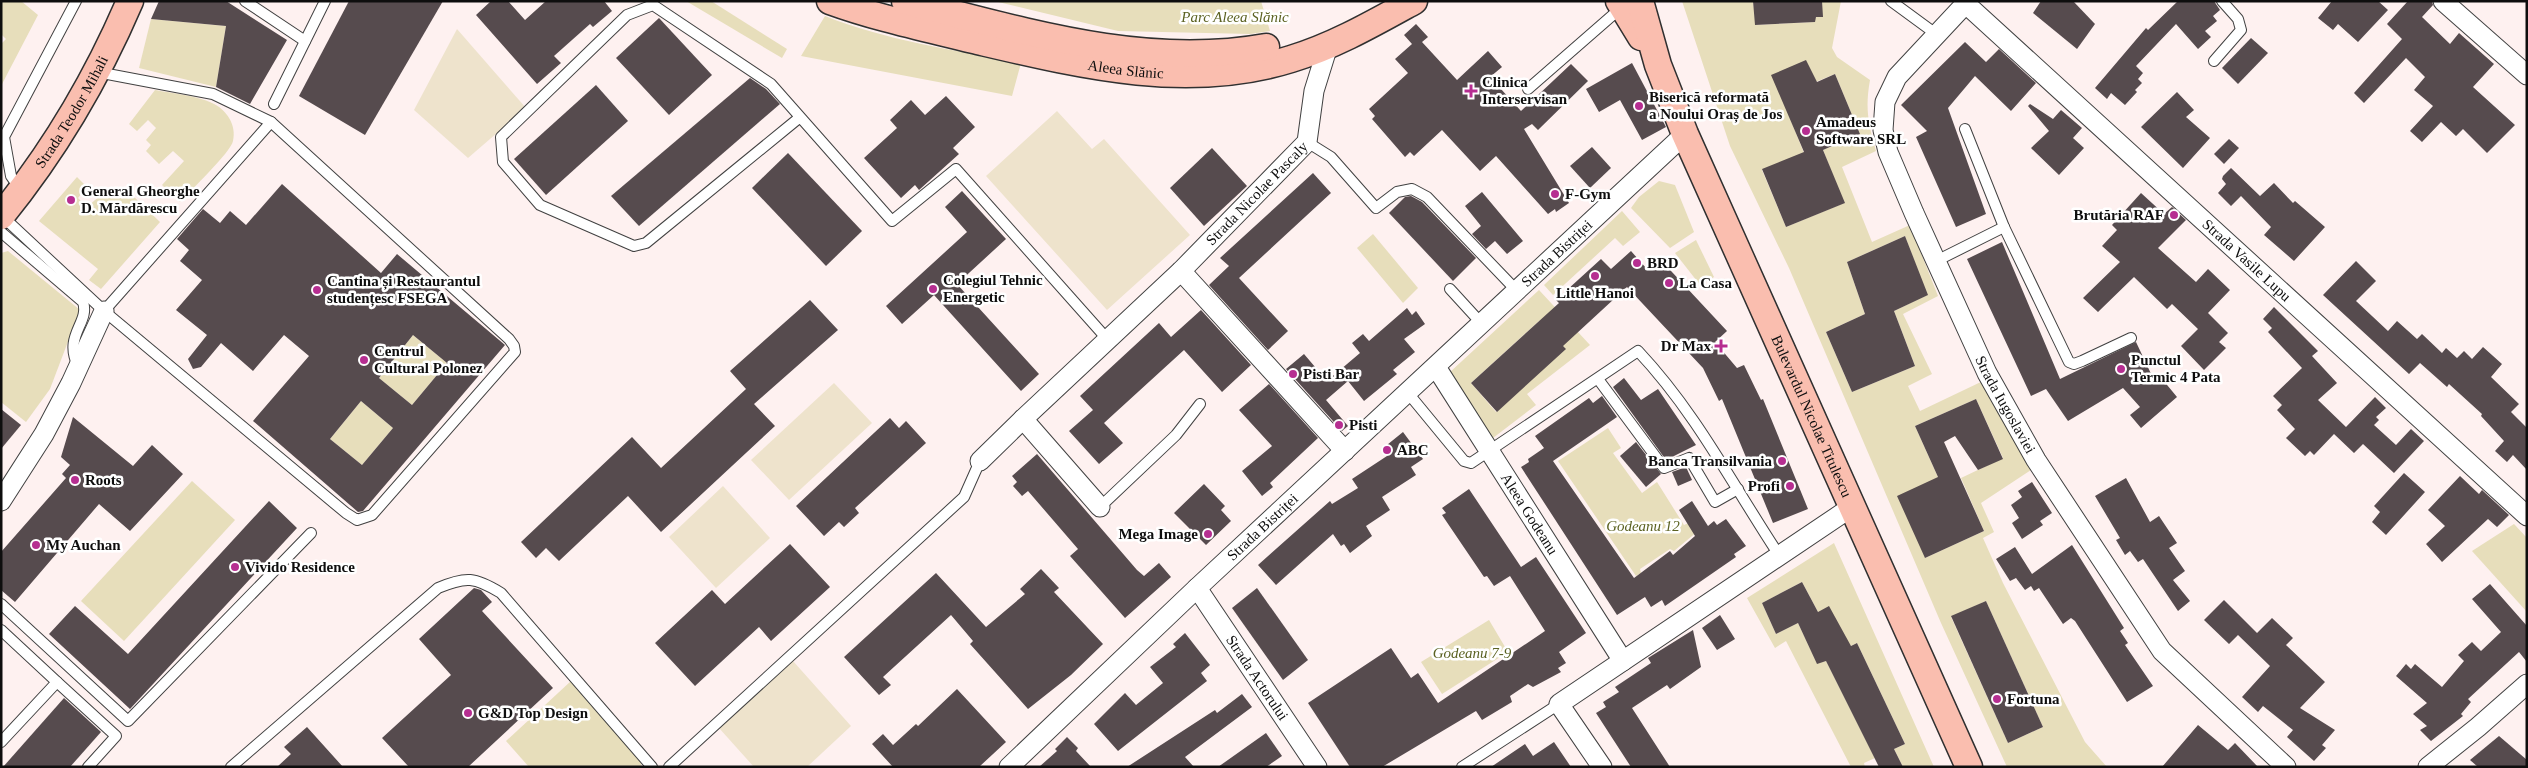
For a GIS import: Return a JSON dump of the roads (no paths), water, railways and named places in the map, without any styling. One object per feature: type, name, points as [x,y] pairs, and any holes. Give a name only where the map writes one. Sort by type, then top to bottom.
[{"type":"main road","name":"Strada Teodor Mihali","points":[[1,216],[50,152],[96,72],[130,1]]},
{"type":"main road","name":"Aleea Slănic","points":[[830,1],[887,19],[1047,57],[1140,72],[1190,75],[1217,74],[1291,60],[1328,46],[1414,1]]},
{"type":"main road","name":"Aleea Slănic","points":[[906,1],[1059,40],[1126,51],[1188,55],[1240,52],[1286,42],[1322,30],[1383,1]]},
{"type":"main road","name":"Bulevardul Nicolae Titulescu","points":[[1627,3],[1658,65],[1685,134],[1969,767]]},
{"type":"street","points":[[2443,1],[2527,75]]},
{"type":"street","name":"Strada Iugoslaviei","points":[[1967,2],[1897,77],[1890,89],[1885,102],[1883,130],[1888,152],[1987,374],[2036,460],[2162,651],[2286,767]]},
{"type":"street","name":"Strada Vasile Lupu","points":[[1967,2],[2527,516]]},
{"type":"street","name":"Strada Nicolae Pascaly","points":[[980,461],[1181,271],[1307,142],[1314,91],[1328,46]]},
{"type":"street","name":"Strada Bistriței","points":[[1009,767],[1197,588],[1685,134]]},
{"type":"street","points":[[1181,271],[1345,452]]},
{"type":"street","points":[[1,501],[44,434],[104,311]]},
{"type":"street","name":"Aleea Godeanu","points":[[1436,367],[1488,452],[1623,661]]},
{"type":"street","points":[[1023,420],[1100,506]]},
{"type":"street","points":[[1602,767],[1559,704],[1853,506]]},
{"type":"street","name":"Strada Actorului","points":[[1197,588],[1317,767]]},
{"type":"street","points":[[2428,767],[2527,684]]},
{"type":"lane","points":[[21,191],[11,176],[4,137],[76,1]]},
{"type":"lane","points":[[245,1],[305,41]]},
{"type":"lane","points":[[274,104],[325,1]]},
{"type":"lane","points":[[1891,1],[1936,34]]},
{"type":"lane","points":[[2214,62],[2241,30],[2238,19],[2222,1]]},
{"type":"lane","points":[[1528,89],[1627,3]]},
{"type":"lane","points":[[799,118],[646,242],[634,246],[540,205],[503,162],[501,136],[627,15],[653,4],[771,84],[799,118],[892,221],[956,169],[1108,340]]},
{"type":"lane","points":[[1,216],[104,311],[346,513],[357,520],[372,515],[515,352],[514,346],[271,122],[213,94],[96,72]]},
{"type":"lane","points":[[104,311],[271,122]]},
{"type":"lane","points":[[1965,129],[2004,227],[2068,362],[2074,364],[2082,361],[2131,338]]},
{"type":"lane","name":"Strada Bistriței","points":[[1307,142],[1331,157],[1376,208],[1397,192],[1404,190],[1412,189],[1427,197],[1517,291]]},
{"type":"lane","points":[[1936,261],[2004,227]]},
{"type":"lane","points":[[1,232],[83,302],[85,309],[73,338],[72,353],[78,366]]},
{"type":"lane","points":[[1450,289],[1482,324]]},
{"type":"lane","points":[[1408,393],[1464,461],[1471,463],[1638,351],[1667,382],[1695,420],[1779,555]]},
{"type":"lane","points":[[1598,379],[1664,468],[1689,458],[1715,502],[1738,489]]},
{"type":"lane","points":[[1100,506],[1176,435],[1200,404]]},
{"type":"lane","points":[[669,767],[964,497],[980,461]]},
{"type":"lane","points":[[1,604],[128,722],[311,533]]},
{"type":"lane","points":[[232,767],[438,588],[458,579],[480,580],[501,593],[652,767]]},
{"type":"lane","points":[[1,630],[116,736],[88,767]]},
{"type":"lane","points":[[1,742],[57,682]]},
{"type":"lane","points":[[1462,767],[1559,704]]},
{"type":"place","name":"Clinica Interservisan","points":[[1471,91]]},
{"type":"place","name":"Biserică reformată a Noului Oraș de Jos","points":[[1639,106]]},
{"type":"place","name":"Amadeus Software SRL","points":[[1806,131]]},
{"type":"place","name":"F-Gym","points":[[1555,194]]},
{"type":"place","name":"General Gheorghe D. Mărdărescu","points":[[71,200]]},
{"type":"place","name":"Brutăria RAF","points":[[2174,215]]},
{"type":"place","name":"BRD","points":[[1637,263]]},
{"type":"place","name":"Little Hanoi","points":[[1595,276]]},
{"type":"place","name":"La Casa","points":[[1669,283]]},
{"type":"place","name":"Colegiul Tehnic Energetic","points":[[933,289]]},
{"type":"place","name":"Cantina și Restaurantul studențesc FSEGA","points":[[317,290]]},
{"type":"place","name":"Dr Max","points":[[1721,346]]},
{"type":"place","name":"Centrul Cultural Polonez","points":[[364,360]]},
{"type":"place","name":"Punctul Termic 4 Pata","points":[[2121,369]]},
{"type":"place","name":"Pisti Bar","points":[[1293,374]]},
{"type":"place","name":"Pisti","points":[[1339,425]]},
{"type":"place","name":"ABC","points":[[1387,450]]},
{"type":"place","name":"Banca Transilvania","points":[[1782,461]]},
{"type":"place","name":"Roots","points":[[75,480]]},
{"type":"place","name":"Profi","points":[[1790,486]]},
{"type":"place","name":"Mega Image","points":[[1208,534]]},
{"type":"place","name":"My Auchan","points":[[36,545]]},
{"type":"place","name":"Vivido Residence","points":[[235,567]]},
{"type":"place","name":"Fortuna","points":[[1997,699]]},
{"type":"place","name":"G&D Top Design","points":[[468,713]]},
{"type":"park label","name":"Parc Aleea Slănic","points":[[1235,17]]},
{"type":"park label","name":"Godeanu 12","points":[[1643,526]]},
{"type":"park label","name":"Godeanu 7-9","points":[[1472,653]]}]
